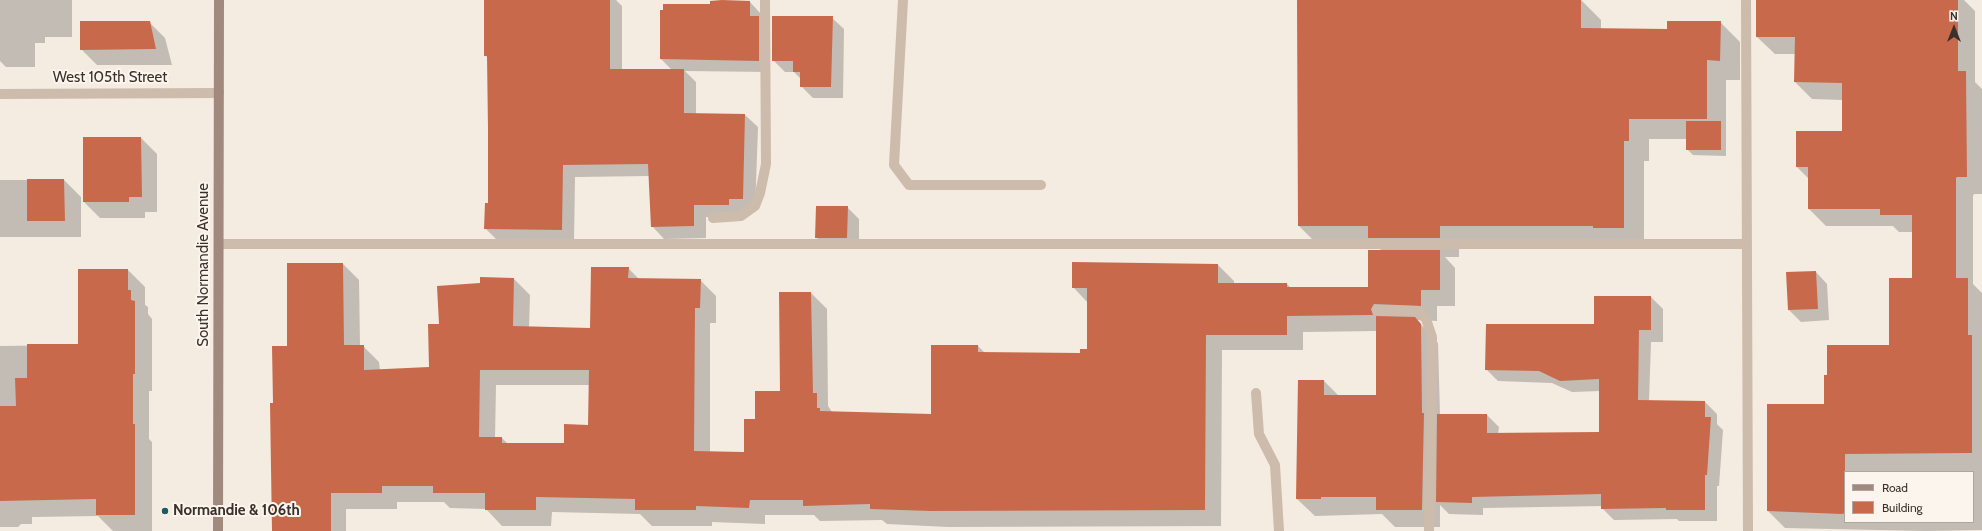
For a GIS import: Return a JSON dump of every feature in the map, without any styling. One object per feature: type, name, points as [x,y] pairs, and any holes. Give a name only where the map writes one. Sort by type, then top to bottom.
[{"type":"main road","name":"South Normandie Avenue","points":[[218,531],[219,0]]},
{"type":"street","points":[[713,218],[741,216],[755,206],[760,193],[766,164],[765,0]]},
{"type":"street","points":[[903,0],[894,165],[908,185],[1041,185]]},
{"type":"street","points":[[1746,0],[1748,531]]},
{"type":"street","name":"West 105th Street","points":[[0,94],[219,93]]},
{"type":"street","points":[[219,244],[1746,244]]},
{"type":"street","points":[[1377,310],[1418,311],[1426,318],[1432,337],[1429,531]]},
{"type":"street","points":[[1256,393],[1259,434],[1275,465],[1279,531]]},
{"type":"building","points":[[484,0],[610,0],[610,69],[684,69],[684,113],[745,114],[743,199],[729,199],[729,205],[694,205],[694,226],[651,227],[648,164],[563,165],[562,230],[484,229],[485,203],[488,203],[488,129],[487,56],[484,56]]},
{"type":"building","points":[[1297,0],[1581,0],[1581,28],[1667,29],[1667,21],[1721,21],[1720,61],[1707,60],[1707,119],[1629,119],[1629,141],[1624,141],[1624,228],[1593,228],[1593,226],[1440,226],[1440,238],[1368,238],[1368,226],[1298,226]]},
{"type":"building","points":[[1756,0],[1958,0],[1958,71],[1966,71],[1967,177],[1956,178],[1956,278],[1968,278],[1968,335],[1972,335],[1972,453],[1845,454],[1844,513],[1842,514],[1767,511],[1767,404],[1824,404],[1824,375],[1827,375],[1827,345],[1889,345],[1889,278],[1912,278],[1912,215],[1880,215],[1880,209],[1808,209],[1808,167],[1796,167],[1796,131],[1842,131],[1842,83],[1794,82],[1795,37],[1756,37]]},
{"type":"building","points":[[710,1],[750,1],[750,16],[759,16],[759,61],[660,59],[660,10],[663,10],[663,4],[710,4]]},
{"type":"building","points":[[772,16],[833,16],[831,87],[800,87],[800,72],[793,72],[793,61],[772,61]]},
{"type":"building","points":[[80,21],[150,21],[156,49],[80,50]]},
{"type":"building","points":[[1686,121],[1721,121],[1721,150],[1686,150]]},
{"type":"building","points":[[83,137],[141,137],[142,197],[129,197],[129,202],[83,202]]},
{"type":"building","points":[[27,179],[64,179],[65,221],[27,221]]},
{"type":"building","points":[[816,206],[848,206],[847,238],[815,238]]},
{"type":"building","points":[[1368,250],[1440,250],[1440,290],[1421,290],[1421,306],[1374,304],[1371,309],[1373,315],[1287,316],[1287,335],[1206,335],[1205,510],[931,511],[870,509],[870,504],[803,506],[803,500],[750,500],[749,508],[696,506],[696,510],[635,510],[635,499],[536,497],[536,510],[485,510],[485,493],[433,493],[433,486],[382,486],[382,493],[331,493],[331,531],[272,531],[270,403],[273,403],[272,346],[287,346],[287,263],[343,263],[344,345],[364,345],[364,370],[429,367],[428,324],[439,324],[437,286],[480,283],[480,277],[514,278],[513,326],[590,328],[591,267],[629,267],[628,278],[701,279],[700,308],[695,308],[694,451],[744,452],[744,419],[755,419],[755,391],[780,391],[779,292],[811,292],[813,393],[817,393],[817,408],[820,408],[820,411],[931,414],[931,345],[978,345],[978,352],[1080,353],[1080,349],[1087,349],[1087,288],[1072,288],[1072,262],[1218,264],[1218,283],[1287,283],[1287,287],[1368,287]],"holes":[[[480,370],[589,370],[588,425],[564,424],[564,443],[502,443],[502,437],[479,437]]]},
{"type":"building","points":[[78,269],[128,269],[128,290],[131,290],[131,300],[135,301],[133,424],[135,424],[135,515],[96,515],[96,499],[0,501],[0,406],[16,406],[15,378],[27,378],[27,344],[78,344]]},
{"type":"building","points":[[1816,271],[1818,309],[1788,310],[1786,272]]},
{"type":"building","points":[[1594,296],[1651,296],[1651,330],[1639,330],[1638,400],[1705,401],[1705,417],[1711,417],[1707,475],[1705,475],[1705,510],[1666,510],[1666,508],[1601,509],[1601,494],[1472,497],[1472,503],[1436,502],[1437,414],[1487,414],[1487,433],[1599,432],[1599,379],[1560,381],[1539,371],[1485,370],[1486,324],[1594,324]]},
{"type":"building","points":[[1376,316],[1415,317],[1421,324],[1422,413],[1424,413],[1422,510],[1376,510],[1376,497],[1321,497],[1321,499],[1296,499],[1298,380],[1324,380],[1324,395],[1376,395]]},
{"type":"place","name":"Normandie & 106th","points":[[165,511]]}]
